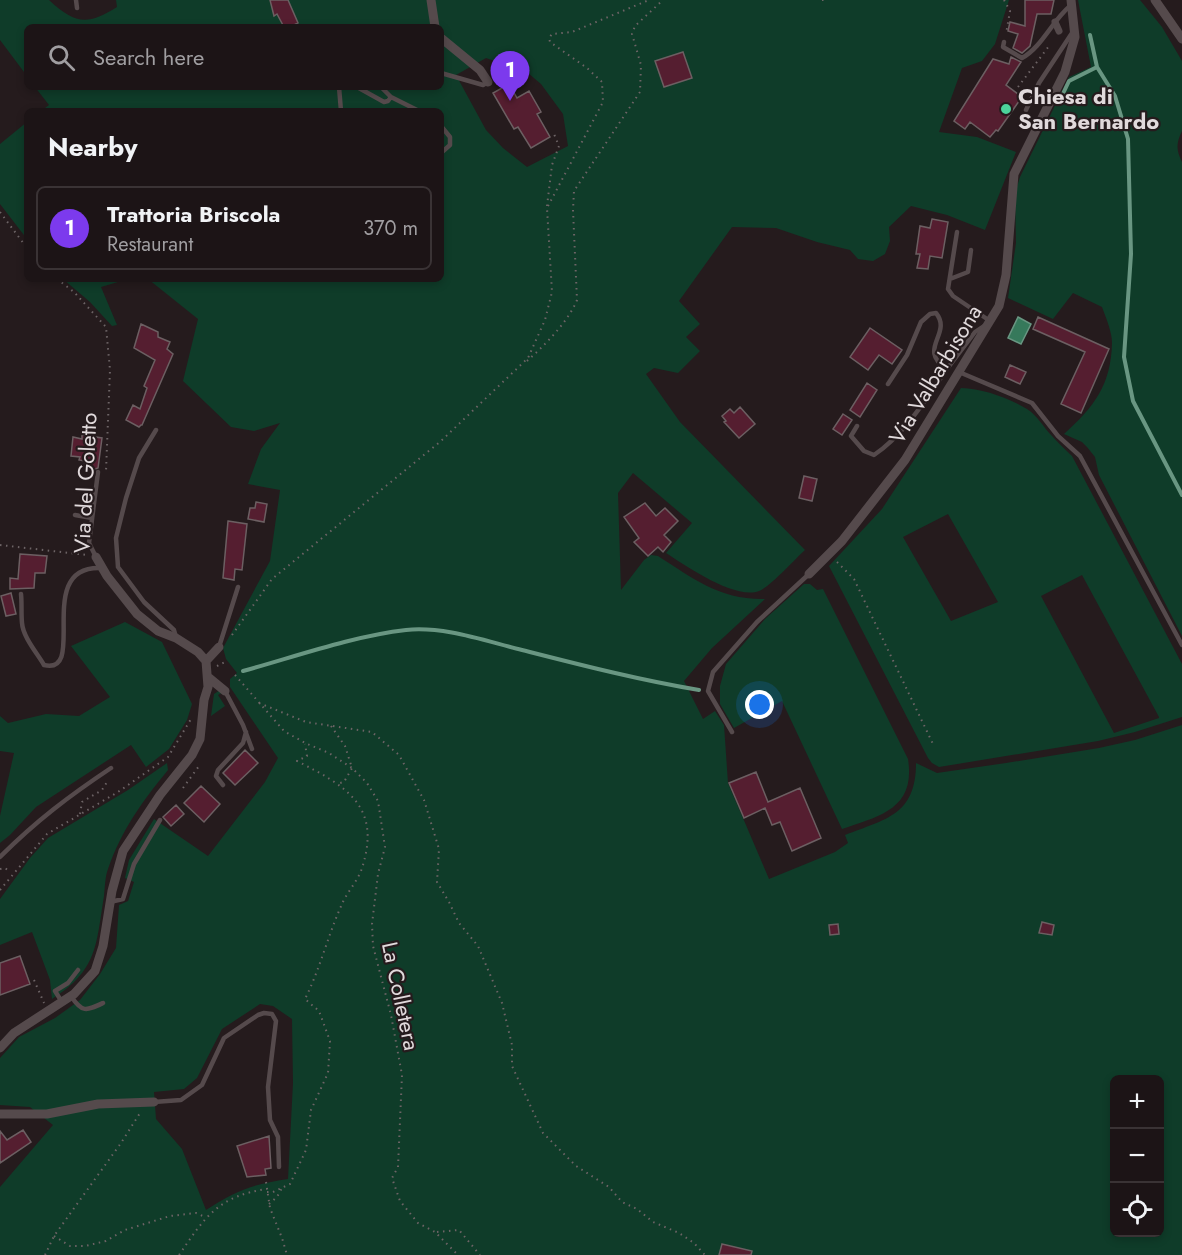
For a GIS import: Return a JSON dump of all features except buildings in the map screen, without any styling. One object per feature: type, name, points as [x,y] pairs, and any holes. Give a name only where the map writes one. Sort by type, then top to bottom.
[{"type":"street","points":[[431,0],[435,24]]},
{"type":"street","points":[[1155,0],[1180,33]]},
{"type":"street","name":"Via Valbarbisona","points":[[809,574],[831,557],[905,460],[999,306],[1006,275],[1014,174],[1065,72],[1074,44],[1072,2]]},
{"type":"street","points":[[1055,22],[1059,31]]},
{"type":"street","points":[[444,40],[480,70],[488,82]]},
{"type":"street","name":"Via del Goletto","points":[[96,556],[102,568],[137,614],[158,631],[176,638],[198,652],[206,661]]},
{"type":"street","points":[[0,1048],[14,1033],[71,996],[95,971],[103,946],[110,902],[123,851],[160,795],[192,755],[200,739],[208,682],[206,661],[219,647]]},
{"type":"street","points":[[208,682],[225,691]]},
{"type":"street","points":[[0,1114],[47,1114],[98,1104],[150,1102]]},
{"type":"lane","points":[[76,0],[77,8]]},
{"type":"lane","points":[[1004,42],[1003,47],[1022,58],[1036,47],[1072,2]]},
{"type":"lane","points":[[1026,110],[1039,83],[1074,29]]},
{"type":"lane","points":[[444,74],[483,85],[488,82]]},
{"type":"lane","points":[[339,90],[341,108]]},
{"type":"lane","points":[[362,90],[384,102],[391,97]]},
{"type":"lane","points":[[384,90],[391,97],[412,108]]},
{"type":"lane","points":[[444,129],[450,136],[450,145],[444,150]]},
{"type":"lane","points":[[857,426],[851,436],[864,451],[874,455],[889,443],[913,416],[975,332],[990,321],[953,296],[948,289],[957,232]]},
{"type":"lane","points":[[950,279],[968,272],[971,250]]},
{"type":"lane","points":[[888,384],[907,356],[921,322],[933,313],[940,319],[939,335],[933,352],[936,362],[947,369]]},
{"type":"lane","points":[[959,372],[1032,403],[1058,436],[1080,456],[1182,645]]},
{"type":"lane","points":[[156,430],[139,458],[126,498],[116,538],[117,557],[118,567],[129,583],[144,602],[174,630],[176,638]]},
{"type":"lane","points":[[96,556],[89,543],[98,472]]},
{"type":"lane","points":[[75,515],[92,518]]},
{"type":"lane","points":[[21,594],[22,624],[28,641],[44,665],[56,666],[61,662],[63,652],[64,610],[71,579],[76,573],[102,568]]},
{"type":"lane","points":[[732,732],[708,692],[713,672],[757,622],[809,574]]},
{"type":"lane","points":[[219,647],[238,587]]},
{"type":"lane","points":[[225,691],[252,749]]},
{"type":"lane","points":[[223,785],[216,776],[218,770],[243,743],[246,732]]},
{"type":"lane","points":[[0,857],[61,802],[111,768]]},
{"type":"lane","points":[[110,902],[123,899],[134,864],[160,820]]},
{"type":"lane","points":[[62,1002],[55,991],[68,983],[78,970]]},
{"type":"lane","points":[[71,996],[77,1006],[83,1009],[89,1010],[103,1003]]},
{"type":"lane","points":[[150,1102],[181,1100],[202,1085],[224,1038],[258,1015],[272,1014],[276,1021],[268,1088],[270,1120],[278,1137],[279,1167]]},
{"type":"path","points":[[548,208],[603,102],[602,82],[587,68],[550,42],[549,38],[552,34],[572,32],[649,0]]},
{"type":"path","points":[[219,647],[236,630],[272,579],[441,441],[548,342],[572,311],[577,300],[574,190],[639,92],[641,64],[632,34],[635,26],[663,0]]},
{"type":"path","points":[[1004,0],[1010,11],[1004,42]]},
{"type":"path","points":[[1018,87],[1047,48]]},
{"type":"path","points":[[488,82],[515,81]]},
{"type":"path","points":[[522,366],[545,320],[552,292],[547,196],[552,165],[560,146],[555,134]]},
{"type":"path","points":[[0,212],[24,244]]},
{"type":"path","name":"Via del Goletto","points":[[61,282],[74,292],[106,327],[110,370],[106,472]]},
{"type":"path","points":[[0,544],[96,556]]},
{"type":"path","points":[[831,557],[854,579],[933,744]]},
{"type":"path","name":"La Colletera","points":[[235,675],[284,731],[304,743],[329,753],[352,768],[367,783],[378,801],[385,847],[378,874],[372,924],[373,946],[391,1015],[402,1075],[398,1167],[392,1178],[400,1201],[418,1223],[435,1232],[458,1255]]},
{"type":"path","points":[[259,703],[306,722],[372,732],[399,755],[424,800],[439,849],[437,882],[459,923],[478,946],[502,1003],[512,1045],[512,1066],[543,1133],[576,1166],[609,1187],[622,1202],[637,1209],[653,1222],[679,1233],[694,1243],[705,1255]]},
{"type":"path","points":[[0,890],[47,834],[118,792],[168,757],[192,718]]},
{"type":"path","points":[[331,726],[345,746],[352,768],[344,782],[337,783]]},
{"type":"path","points":[[179,1255],[205,1218],[226,1202],[246,1192],[273,1192],[290,1184],[306,1150],[311,1110],[328,1073],[330,1041],[320,1011],[305,999],[343,903],[362,871],[369,838],[357,801],[347,790],[297,761],[307,756],[304,743]]},
{"type":"path","points":[[81,814],[82,802],[102,790],[107,782]]},
{"type":"path","points":[[0,869],[5,868],[9,872]]},
{"type":"path","points":[[34,980],[38,993],[49,1010]]},
{"type":"path","points":[[45,1255],[54,1236],[150,1102]]},
{"type":"path","points":[[266,1182],[269,1204],[287,1255]]},
{"type":"path","points":[[269,1204],[282,1188]]},
{"type":"path","points":[[54,1236],[70,1246],[85,1246],[106,1241],[125,1230],[170,1216],[196,1213],[205,1218]]},
{"type":"path","points":[[435,1232],[459,1230],[480,1255]]},
{"type":"shaded area","points":[[0,0],[49,0],[66,14],[82,20],[107,13],[117,7],[116,0],[1009,0],[995,44],[982,61],[962,68],[939,132],[977,137],[1016,152],[985,230],[947,215],[911,206],[889,227],[890,241],[885,254],[873,261],[858,259],[850,250],[776,228],[732,227],[679,301],[700,324],[686,337],[700,351],[678,373],[654,368],[646,374],[680,422],[805,550],[776,579],[759,591],[737,591],[724,586],[666,553],[692,523],[633,473],[618,493],[621,590],[644,560],[651,555],[658,556],[708,587],[734,596],[765,599],[712,648],[684,681],[703,719],[715,711],[724,725],[728,783],[769,879],[835,852],[848,843],[845,835],[885,819],[896,812],[911,794],[916,763],[937,773],[1099,748],[1135,740],[1182,725],[1182,1255],[0,1255],[0,1187],[53,1125],[30,1107],[0,1105],[0,1058],[19,1037],[55,1018],[80,1000],[100,974],[116,948],[119,905],[128,901],[134,882],[125,878],[129,860],[154,819],[208,856],[265,782],[278,758],[230,687],[230,679],[237,673],[226,659],[223,648],[270,561],[280,490],[248,484],[261,449],[280,423],[254,431],[231,427],[183,381],[198,319],[152,282],[444,282],[444,108],[45,108],[49,105],[37,90],[444,90],[444,24],[24,24],[24,72],[0,40]],"holes":[[[486,58],[528,73],[541,84],[563,114],[568,146],[527,167],[503,148],[486,130],[456,75]],[[260,1004],[273,1006],[292,1019],[293,1083],[288,1179],[245,1189],[206,1210],[182,1149],[156,1119],[154,1092],[184,1089],[197,1078],[222,1029]]]},
{"type":"shaded area","points":[[1078,0],[1140,0],[1162,27],[1182,61],[1182,131],[1178,146],[1182,162],[1182,636],[1099,475],[1095,457],[1082,442],[1064,434],[1084,414],[1099,394],[1108,371],[1112,339],[1102,307],[1073,293],[1053,319],[1008,298],[1016,243],[1015,193],[1020,177],[1069,77],[1091,67]]},
{"type":"shaded area","points":[[24,124],[24,235],[0,204],[0,144]]},
{"type":"shaded area","points":[[67,282],[118,282],[101,287],[117,325],[112,326],[90,302]]},
{"type":"shaded area","points":[[1018,317],[1031,324],[1021,344],[1008,338]]},
{"type":"shaded area","points":[[961,388],[995,394],[1027,409],[1072,456],[1182,664],[1182,717],[1098,741],[939,767],[932,763],[829,566],[882,509]],"holes":[[[948,514],[998,602],[951,621],[903,537]],[[1082,575],[1159,717],[1159,718],[1114,733],[1041,596]]]},
{"type":"shaded area","points":[[804,584],[810,584],[817,590],[823,589],[908,759],[909,776],[900,800],[892,808],[869,820],[842,829],[782,701],[734,728],[720,704],[720,686],[726,664],[765,619]]},
{"type":"shaded area","points":[[125,622],[162,642],[192,704],[187,720],[169,749],[146,767],[131,745],[36,807],[0,843],[0,816],[14,753],[0,751],[0,716],[8,723],[46,714],[79,716],[110,697],[71,646]]},
{"type":"shaded area","points":[[220,690],[225,691],[218,695],[225,706],[211,716],[214,694]]},
{"type":"shaded area","points":[[167,763],[168,770],[134,816],[120,841],[106,875],[99,929],[87,967],[78,978],[52,999],[50,980],[32,932],[0,945],[0,899],[48,838],[128,790]]},
{"type":"waterway","points":[[1090,35],[1097,67],[1115,96],[1128,139],[1131,254],[1124,357],[1133,401],[1182,495]]},
{"type":"waterway","points":[[1059,102],[1069,81],[1097,67]]},
{"type":"waterway","points":[[243,671],[365,637],[420,629],[464,635],[610,672],[699,690]]},
{"type":"place","name":"Trattoria Briscola","points":[[510,101]]},
{"type":"place","name":"Chiesa di San Bernardo","points":[[1006,109]]}]
